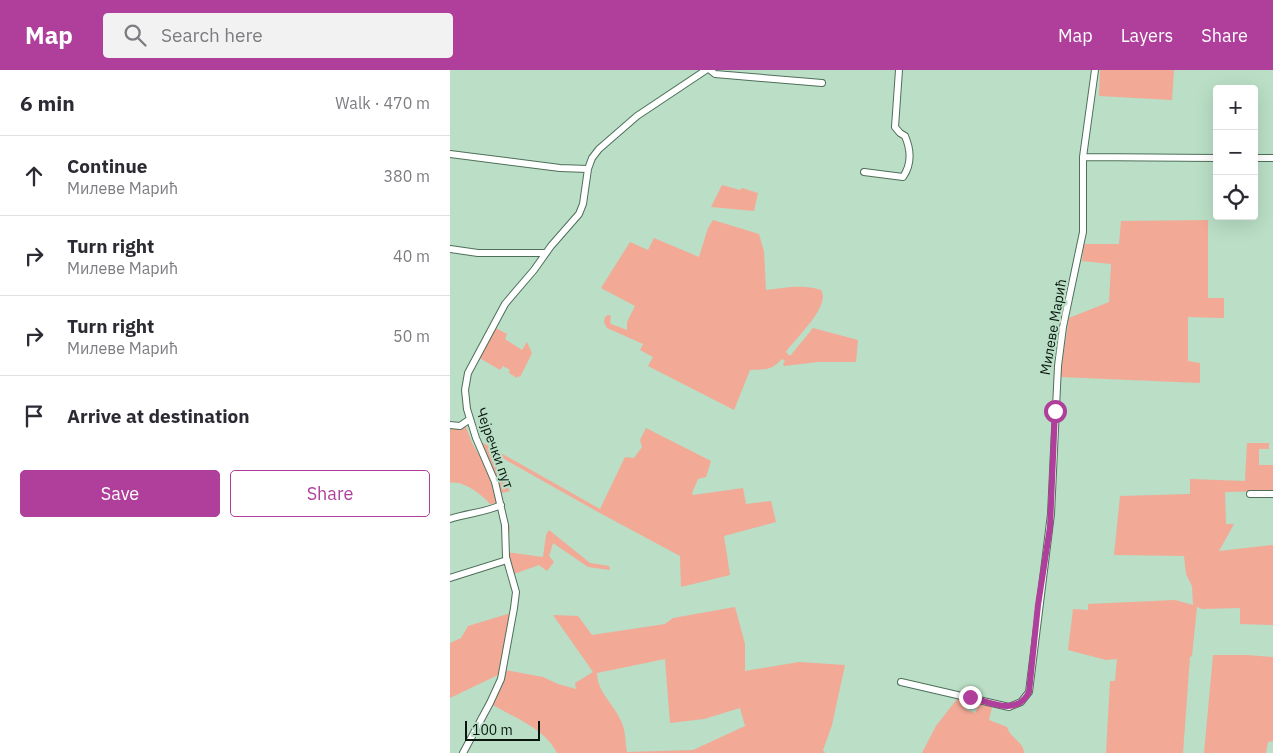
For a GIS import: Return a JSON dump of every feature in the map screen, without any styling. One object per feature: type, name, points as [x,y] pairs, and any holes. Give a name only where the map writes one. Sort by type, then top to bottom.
[{"type":"street","name":"Чејречки пут","points":[[463,753],[496,691],[504,668],[516,592],[506,560],[506,525],[495,482],[470,419],[465,390],[466,379],[471,366],[505,304],[579,214],[583,204],[588,169],[592,158],[599,149],[636,116],[706,70]]},
{"type":"street","points":[[710,70],[715,74],[822,83]]},
{"type":"street","points":[[864,172],[903,177],[907,170],[910,150],[905,136],[895,126],[899,70]]},
{"type":"street","name":"Милеве Мaрић","points":[[901,682],[1009,707],[1021,702],[1029,692],[1038,605],[1050,527],[1058,366],[1063,327],[1083,232],[1083,157],[1095,70]]},
{"type":"street","points":[[450,154],[560,168],[588,169]]},
{"type":"street","points":[[1083,157],[1213,158]]},
{"type":"street","points":[[1258,158],[1273,158]]},
{"type":"street","points":[[450,249],[478,253],[546,253]]},
{"type":"street","points":[[450,424],[460,426],[470,419]]},
{"type":"street","points":[[1250,494],[1273,494]]},
{"type":"street","points":[[450,519],[501,505]]},
{"type":"street","points":[[450,578],[506,560]]},
{"type":"shaded area","points":[[1100,70],[1174,70],[1172,100],[1099,96]]},
{"type":"shaded area","points":[[722,185],[758,193],[754,211],[711,207]]},
{"type":"shaded area","points":[[713,220],[759,234],[764,252],[766,290],[801,287],[821,290],[823,297],[821,305],[811,322],[786,352],[790,356],[813,328],[858,340],[856,362],[818,362],[784,366],[785,361],[782,359],[771,367],[750,370],[734,410],[648,366],[653,357],[640,350],[643,344],[607,328],[604,322],[605,317],[608,315],[611,316],[611,324],[627,330],[627,322],[635,306],[601,288],[630,242],[648,250],[654,238],[699,257],[708,228]]},
{"type":"shaded area","points":[[1208,220],[1208,298],[1224,298],[1224,318],[1188,317],[1188,361],[1200,363],[1200,383],[1060,377],[1069,318],[1109,302],[1111,264],[1082,261],[1084,244],[1119,244],[1121,221]]},
{"type":"shaded area","points":[[494,327],[507,334],[505,339],[522,350],[527,342],[532,353],[520,377],[518,376],[517,378],[509,373],[510,370],[503,366],[500,370],[478,357]]},
{"type":"shaded area","points":[[464,422],[472,443],[487,469],[497,503],[490,504],[466,486],[450,483],[450,423]]},
{"type":"shaded area","points":[[646,428],[711,461],[706,477],[698,479],[692,493],[693,495],[743,488],[746,504],[771,501],[776,522],[724,536],[730,575],[681,587],[680,556],[490,451],[493,462],[510,491],[498,494],[476,439],[600,509],[625,457],[634,458],[642,447],[640,440]]},
{"type":"shaded area","points":[[1247,443],[1269,443],[1269,449],[1259,449],[1259,465],[1273,465],[1273,491],[1225,492],[1226,524],[1234,524],[1219,551],[1273,545],[1273,625],[1240,624],[1240,608],[1202,609],[1197,607],[1192,656],[1190,657],[1183,753],[1106,753],[1110,681],[1115,681],[1117,659],[1106,660],[1068,650],[1073,609],[1088,610],[1088,604],[1175,600],[1193,605],[1192,586],[1186,574],[1184,556],[1114,555],[1120,496],[1190,494],[1190,479],[1245,481]]},
{"type":"shaded area","points":[[505,525],[510,526],[507,552],[543,557],[546,535],[549,530],[590,563],[609,566],[610,570],[588,567],[553,543],[549,556],[554,562],[547,571],[539,565],[511,575],[504,553]]},
{"type":"shaded area","points":[[735,607],[745,644],[745,671],[799,662],[845,665],[832,725],[823,750],[825,753],[557,753],[537,730],[491,704],[505,670],[543,677],[576,689],[575,683],[593,672],[553,615],[578,616],[592,635],[665,624],[673,618]],"holes":[[[665,659],[670,723],[704,719],[740,708],[745,726],[693,750],[627,752],[623,725],[603,692],[597,673]]]},
{"type":"shaded area","points":[[511,613],[500,674],[450,698],[450,643],[461,638],[468,626]]},
{"type":"shaded area","points":[[1213,655],[1273,657],[1273,741],[1268,742],[1266,753],[1204,753]]},
{"type":"shaded area","points":[[957,699],[964,701],[962,705],[966,707],[965,709],[975,713],[979,704],[992,707],[989,720],[1007,727],[1022,746],[1024,753],[922,753],[936,726]]},
{"type":"route","points":[[970,697],[1009,707],[1021,702],[1028,696],[1031,685],[1038,605],[1050,527],[1055,411]]}]
